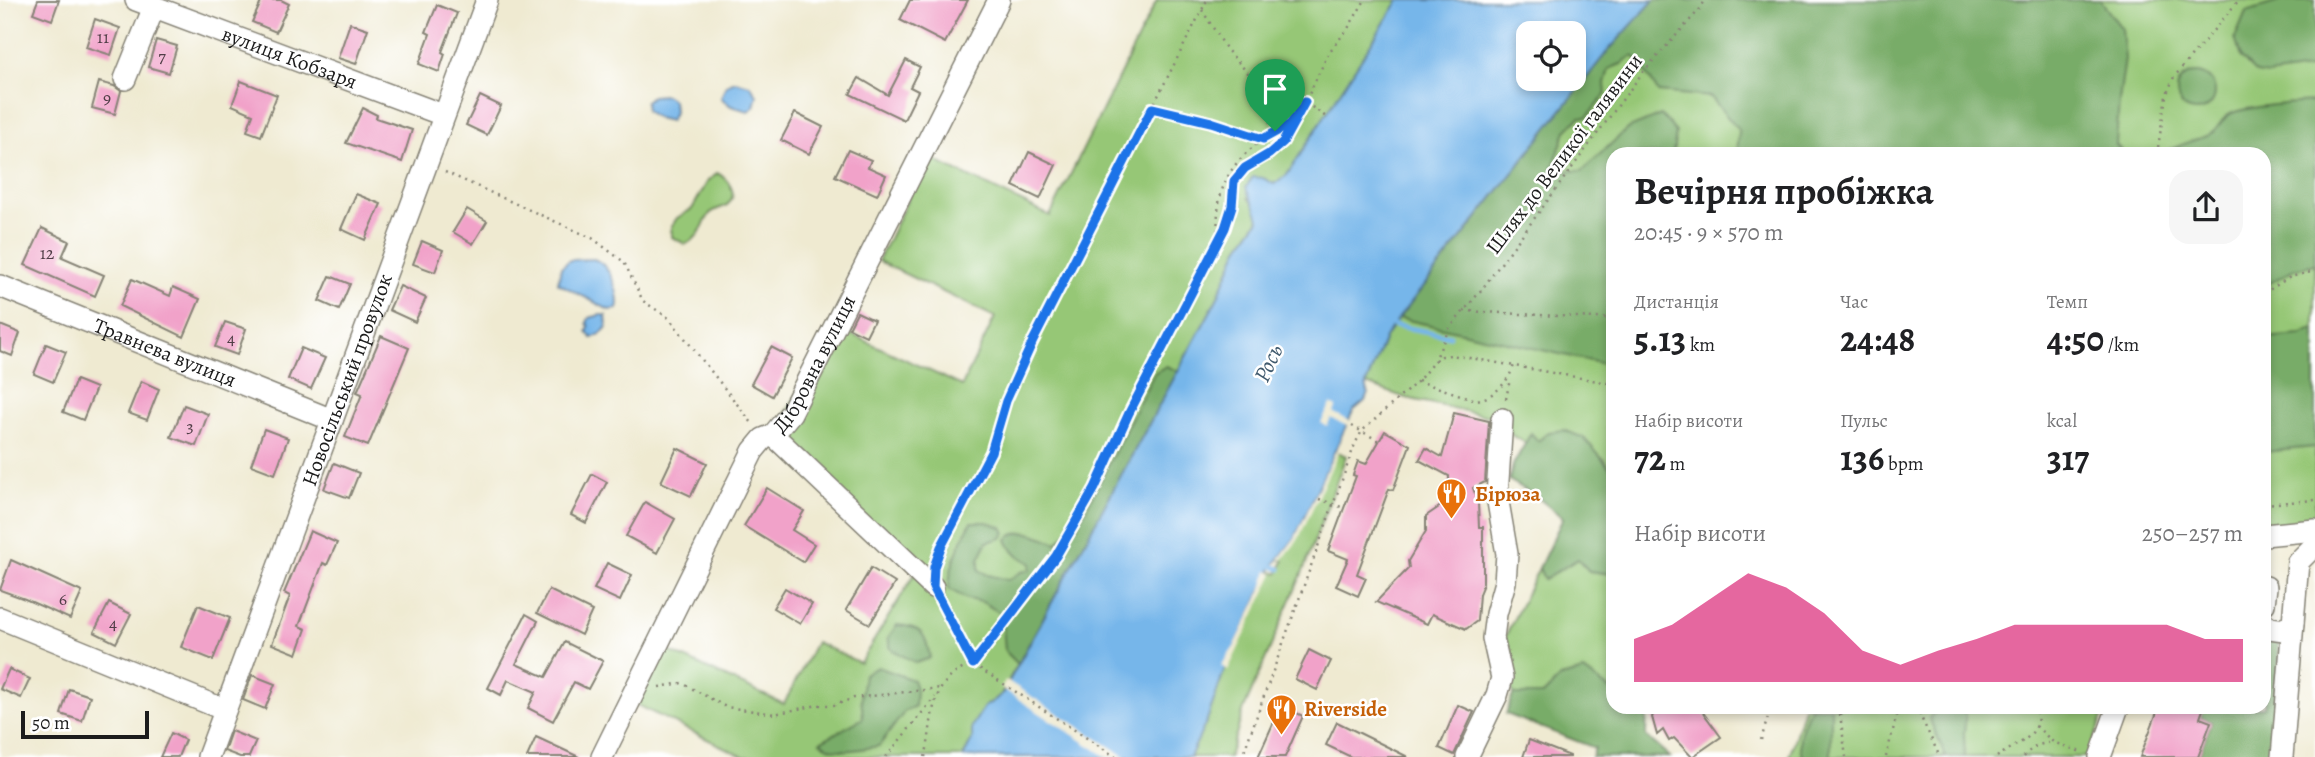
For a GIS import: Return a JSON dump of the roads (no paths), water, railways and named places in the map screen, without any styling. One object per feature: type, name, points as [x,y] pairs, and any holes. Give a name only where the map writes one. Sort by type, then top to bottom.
[{"type":"street","name":"Новосільський провулок","points":[[208,757],[486,0]]},
{"type":"street","name":"Дібровна вулиця","points":[[602,757],[753,451],[763,439],[773,435],[791,413],[999,0]]},
{"type":"street","name":"вулиця Кобзаря","points":[[145,3],[443,115]]},
{"type":"street","points":[[125,79],[145,3]]},
{"type":"street","name":"Травнева вулиця","points":[[0,286],[332,420]]},
{"type":"street","points":[[1467,757],[1497,695],[1502,678],[1493,638],[1505,582],[1507,554],[1497,496],[1502,419]]},
{"type":"street","points":[[773,435],[933,587]]},
{"type":"street","points":[[2271,534],[2315,530]]},
{"type":"street","points":[[2282,757],[2298,562],[2315,545]]},
{"type":"street","points":[[0,618],[225,710]]},
{"type":"street","points":[[2271,628],[2284,630],[2293,622]]},
{"type":"street","points":[[2092,755],[2114,714]]},
{"type":"water","name":"Рось","points":[[1399,0],[1654,0],[1586,79],[1586,21],[1516,21],[1516,91],[1576,91],[1385,338],[1366,384],[1368,393],[1365,401],[1353,411],[1295,538],[1273,566],[1224,671],[1207,720],[1190,757],[963,757],[972,740],[972,726],[984,707],[1001,696],[1216,301],[1239,248],[1259,220],[1246,187],[1253,177],[1263,178],[1274,184],[1287,175]]},
{"type":"water","points":[[735,81],[750,85],[757,95],[754,107],[748,111],[731,106],[721,98],[726,85]]},
{"type":"water","points":[[665,95],[673,100],[674,112],[670,121],[657,118],[646,111],[645,102],[652,96]]},
{"type":"water","points":[[594,259],[603,265],[613,280],[618,299],[617,309],[609,310],[558,283],[561,267],[570,260]]},
{"type":"water","points":[[606,315],[607,327],[592,338],[587,332],[587,323],[589,318]]},
{"type":"waterway","points":[[1393,325],[1450,336]]},
{"type":"waterway","points":[[1273,566],[1280,569]]},
{"type":"place","name":"Бірюза","points":[[1452,521]]},
{"type":"place","name":"Riverside","points":[[1281,736]]}]
